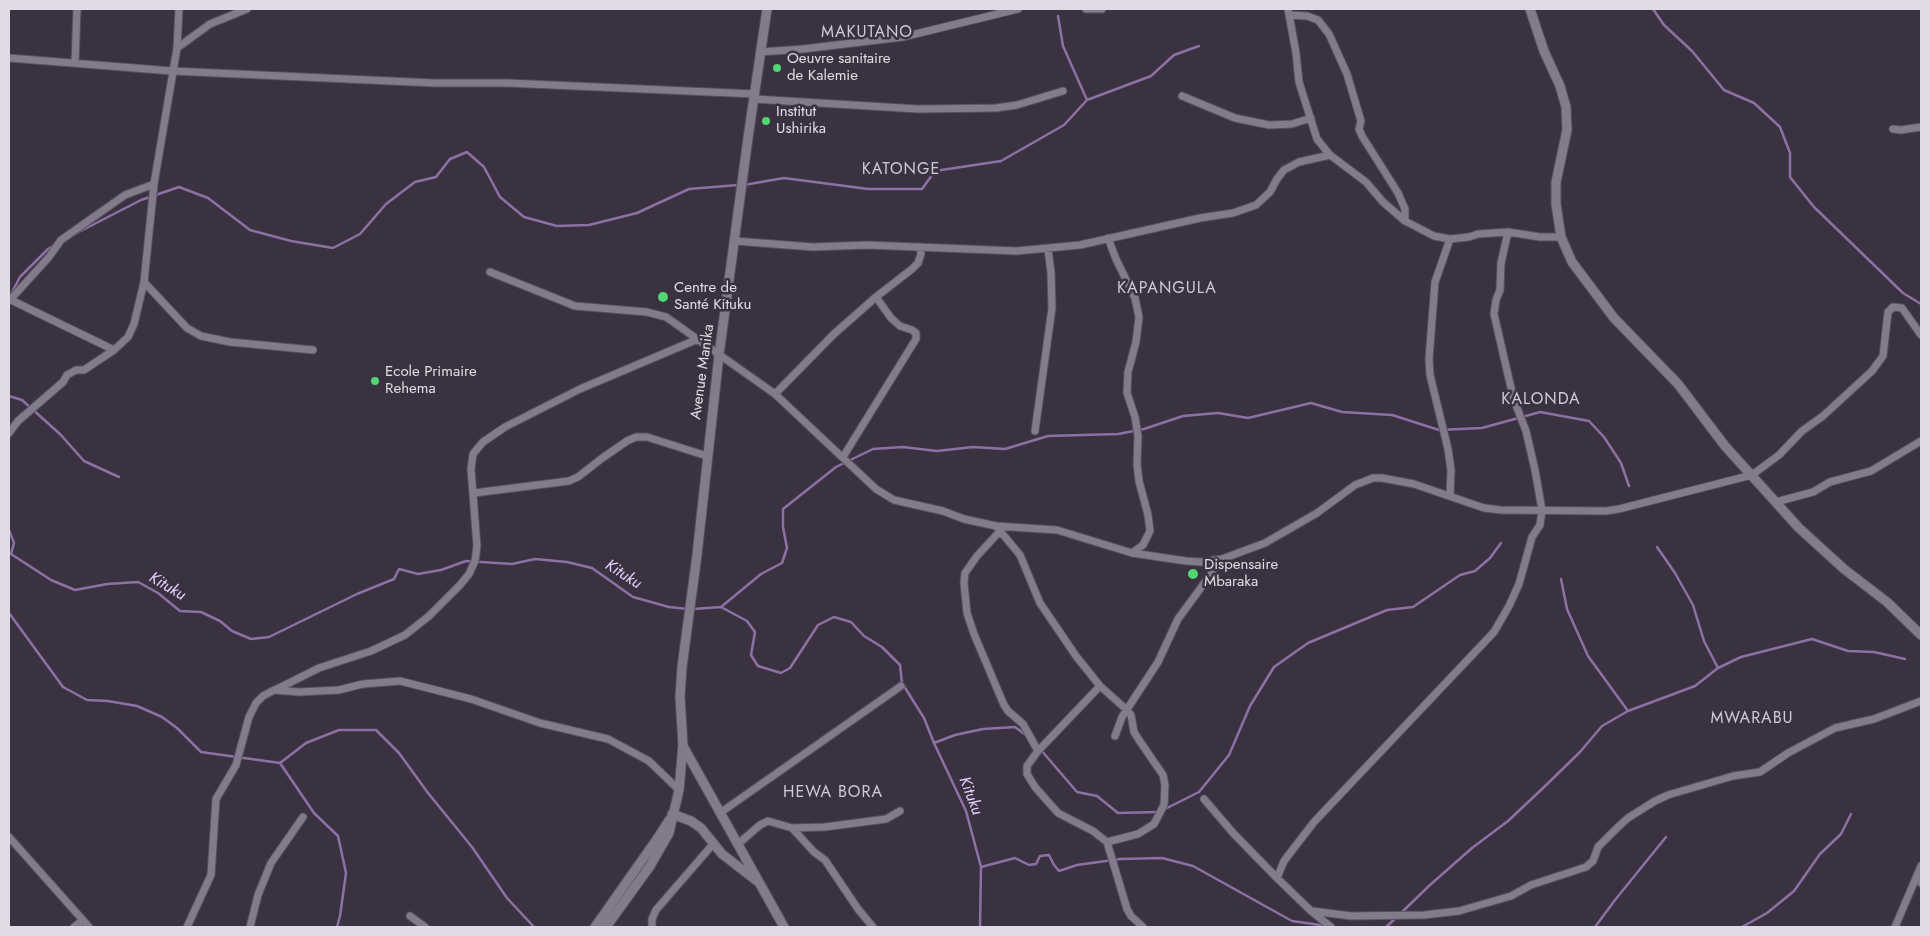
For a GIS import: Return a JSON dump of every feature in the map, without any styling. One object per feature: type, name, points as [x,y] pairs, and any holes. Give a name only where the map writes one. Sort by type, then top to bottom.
[{"type":"street","points":[[75,63],[77,9]]},
{"type":"street","points":[[9,433],[18,422],[63,382],[67,375],[76,370],[84,370],[114,350],[128,337],[134,324],[144,282],[154,184],[177,48],[180,9]]},
{"type":"street","points":[[177,48],[210,24],[247,9]]},
{"type":"street","name":"Avenue Manika","points":[[672,814],[679,790],[683,745],[680,697],[706,456],[767,9]]},
{"type":"street","points":[[760,52],[861,43],[903,37],[1018,9]]},
{"type":"street","points":[[1086,9],[1102,9]]},
{"type":"street","points":[[1530,9],[1566,106],[1567,130],[1556,182],[1556,204],[1561,237],[1572,262],[1614,318],[1678,384],[1725,446],[1776,502],[1820,548],[1887,602],[1921,635]]},
{"type":"street","points":[[1405,221],[1405,209],[1398,193],[1359,129],[1361,121],[1347,74],[1329,34],[1318,20],[1289,12],[1299,82],[1317,139],[1330,155],[1366,182],[1383,202],[1405,221],[1434,236],[1450,240],[1478,234],[1508,232],[1540,237],[1561,237]]},
{"type":"street","points":[[9,58],[172,71],[434,83],[507,83],[755,96],[918,109],[996,108],[1017,105],[1063,92]]},
{"type":"street","points":[[1182,96],[1234,118],[1270,125],[1292,124],[1311,118]]},
{"type":"street","points":[[1893,129],[1901,130],[1921,127]]},
{"type":"street","points":[[735,242],[813,247],[867,245],[1017,251],[1080,245],[1200,218],[1233,213],[1256,205],[1270,192],[1276,179],[1284,170],[1300,162],[1330,155]]},
{"type":"street","points":[[114,350],[10,299],[49,256],[60,240],[125,195],[154,184]]},
{"type":"street","points":[[1277,878],[1284,861],[1299,838],[1494,632],[1509,606],[1518,584],[1532,537],[1540,525],[1542,510],[1526,431],[1514,400],[1494,314],[1500,290],[1501,263],[1508,232]]},
{"type":"street","points":[[1108,238],[1135,298],[1139,317],[1136,342],[1128,372],[1127,393],[1135,417],[1138,436],[1139,481],[1150,531],[1143,545],[1132,553]]},
{"type":"street","points":[[1450,240],[1435,282],[1429,358],[1430,375],[1448,449],[1451,470],[1450,496]]},
{"type":"street","points":[[775,394],[834,334],[918,263],[921,254],[920,247]]},
{"type":"street","points":[[1035,430],[1052,308],[1048,249]]},
{"type":"street","points":[[490,272],[575,306],[647,312],[666,317],[775,394],[876,489],[894,500],[943,511],[998,529],[1057,530],[1132,553],[1201,562],[1222,559],[1278,537],[1317,513],[1364,480],[1382,478],[1414,484],[1484,508],[1517,511],[1606,511],[1619,510],[1752,475],[1778,455],[1802,431],[1823,416],[1872,371],[1883,356],[1888,312],[1893,307],[1902,308],[1921,335]]},
{"type":"street","points":[[144,282],[187,328],[201,336],[230,342],[313,350]]},
{"type":"street","points":[[843,457],[916,339],[916,333],[900,326],[891,318],[876,297]]},
{"type":"street","points":[[187,927],[211,875],[216,799],[236,765],[248,717],[256,703],[263,696],[319,668],[371,651],[406,635],[429,616],[460,585],[469,574],[475,560],[477,546],[471,468],[473,454],[484,442],[505,427],[580,389],[698,339]]},
{"type":"street","points":[[474,493],[569,481],[578,477],[627,441],[636,438],[646,437],[706,456]]},
{"type":"street","points":[[1776,502],[1812,492],[1830,482],[1871,471],[1921,441]]},
{"type":"street","points":[[998,529],[1020,555],[1040,603],[1076,656],[1100,686],[1127,710],[1139,740],[1164,775],[1164,805],[1154,824],[1138,834],[1107,842]]},
{"type":"street","points":[[998,529],[965,573],[967,613],[1004,705],[1022,724],[1038,751]]},
{"type":"street","points":[[1115,736],[1118,724],[1158,662],[1178,619],[1222,559]]},
{"type":"street","points":[[274,690],[299,692],[339,690],[363,684],[400,681],[462,696],[540,723],[608,739],[649,761],[679,790]]},
{"type":"street","points":[[720,813],[901,686]]},
{"type":"street","points":[[1100,686],[1038,751],[1027,766],[1027,774],[1035,787],[1058,814],[1093,831],[1107,842],[1127,909],[1143,927]]},
{"type":"street","points":[[1311,911],[1351,916],[1424,915],[1459,911],[1511,896],[1530,885],[1586,867],[1593,861],[1598,847],[1618,827],[1628,818],[1655,801],[1668,795],[1733,776],[1760,772],[1788,753],[1835,728],[1874,719],[1921,702]]},
{"type":"street","points":[[683,745],[784,927]]},
{"type":"street","points":[[1204,799],[1234,834],[1277,878],[1311,911],[1331,927]]},
{"type":"street","points":[[738,844],[760,825],[768,822],[792,828],[824,827],[867,822],[886,818],[900,811]]},
{"type":"street","points":[[672,814],[696,824],[722,854],[760,884]]},
{"type":"street","points":[[595,927],[657,839],[672,814]]},
{"type":"street","points":[[606,927],[650,866],[669,833],[672,814]]},
{"type":"street","points":[[250,927],[258,895],[271,863],[303,817]]},
{"type":"street","points":[[792,828],[814,852],[825,860],[858,909],[873,927]]},
{"type":"street","points":[[9,837],[89,927]]},
{"type":"street","points":[[652,927],[652,919],[656,910],[714,843]]},
{"type":"street","points":[[1895,927],[1921,866]]},
{"type":"street","points":[[1921,872],[1921,883]]},
{"type":"street","points":[[410,916],[425,927]]},
{"type":"street","points":[[74,927],[82,920]]},
{"type":"waterway","points":[[1653,9],[1664,25],[1692,51],[1724,90],[1754,103],[1780,127],[1790,153],[1790,177],[1814,207],[1903,293],[1921,304]]},
{"type":"waterway","points":[[1058,16],[1063,46],[1087,100]]},
{"type":"waterway","points":[[744,185],[784,178],[868,189],[922,189],[935,171],[1001,161],[1064,125],[1087,100],[1151,76],[1174,55],[1199,46]]},
{"type":"waterway","points":[[71,236],[141,200],[179,187],[208,198],[250,230],[291,241],[333,248],[360,234],[386,204],[415,182],[436,177],[450,159],[467,152],[484,167],[500,197],[524,217],[557,226],[589,225],[637,213],[689,189],[738,185]]},
{"type":"waterway","points":[[10,296],[20,277],[53,246]]},
{"type":"waterway","points":[[9,396],[22,400],[60,434],[84,461],[119,477]]},
{"type":"waterway","points":[[721,607],[761,574],[782,563],[787,548],[783,527],[783,509],[836,467],[873,449],[903,447],[937,451],[973,447],[1005,449],[1048,436],[1118,434],[1144,429],[1183,416],[1218,413],[1248,418],[1311,403],[1342,412],[1392,415],[1439,430],[1482,428],[1540,412],[1589,421],[1604,437],[1621,463],[1629,486]]},
{"type":"waterway","name":"Kituku","points":[[9,530],[14,543],[11,554],[51,580],[75,590],[107,584],[138,582],[158,593],[180,611],[201,612],[220,621],[232,631],[251,639],[269,637],[357,594],[394,579],[399,569],[418,574],[441,570],[466,561],[512,564],[535,559],[567,562],[592,568],[633,597],[669,607],[688,609]]},
{"type":"waterway","points":[[1165,809],[1199,792],[1229,755],[1250,706],[1274,667],[1308,643],[1387,610],[1413,607],[1460,575],[1475,571],[1490,558],[1501,543]]},
{"type":"waterway","points":[[1657,547],[1675,573],[1693,605],[1704,641],[1718,668]]},
{"type":"waterway","points":[[1561,579],[1567,609],[1588,656],[1628,711]]},
{"type":"waterway","name":"Kituku","points":[[693,609],[721,607],[747,621],[755,632],[751,655],[758,666],[781,673],[790,668],[818,625],[834,617],[851,622],[864,636],[882,647],[900,665],[902,683],[924,718],[966,811],[981,867],[980,927]]},
{"type":"waterway","points":[[9,613],[63,687],[87,700],[108,701],[137,706],[162,717],[177,728],[201,752],[280,763],[306,743],[339,730],[376,730],[399,753],[428,793],[472,847],[507,898],[534,927]]},
{"type":"waterway","points":[[1401,913],[1472,848],[1508,821],[1580,752],[1602,726],[1628,711],[1695,686],[1718,668],[1741,657],[1812,639],[1848,651],[1874,652],[1905,659]]},
{"type":"waterway","points":[[934,743],[955,735],[983,729],[1015,727],[1027,736]]},
{"type":"waterway","points":[[1041,750],[1077,792],[1097,796],[1118,813],[1158,812]]},
{"type":"waterway","points":[[280,763],[314,813],[338,836],[346,873],[337,927]]},
{"type":"waterway","points":[[1742,927],[1767,913],[1794,891],[1820,854],[1841,834],[1851,814]]},
{"type":"waterway","points":[[1595,927],[1666,837]]},
{"type":"waterway","points":[[981,867],[1015,858],[1029,865],[1036,864],[1040,856],[1049,855],[1059,871],[1077,865],[1120,859],[1162,858],[1193,866],[1292,921],[1327,926]]},
{"type":"waterway","points":[[1386,927],[1397,917]]},
{"type":"place","name":"Oeuvre sanitaire de Kalemie","points":[[777,68]]},
{"type":"place","name":"Institut Ushirika","points":[[766,121]]},
{"type":"place","name":"Centre de Santé Kituku","points":[[663,297]]},
{"type":"place","name":"Ecole Primaire Rehema","points":[[375,381]]},
{"type":"place","name":"Dispensaire Mbaraka","points":[[1193,574]]},
{"type":"district","name":"MAKUTANO","points":[[867,33]]},
{"type":"district","name":"KATONGE","points":[[901,170]]},
{"type":"district","name":"KAPANGULA","points":[[1167,289]]},
{"type":"district","name":"KALONDA","points":[[1541,400]]},
{"type":"district","name":"MWARABU","points":[[1752,719]]},
{"type":"district","name":"HEWA BORA","points":[[833,793]]}]
